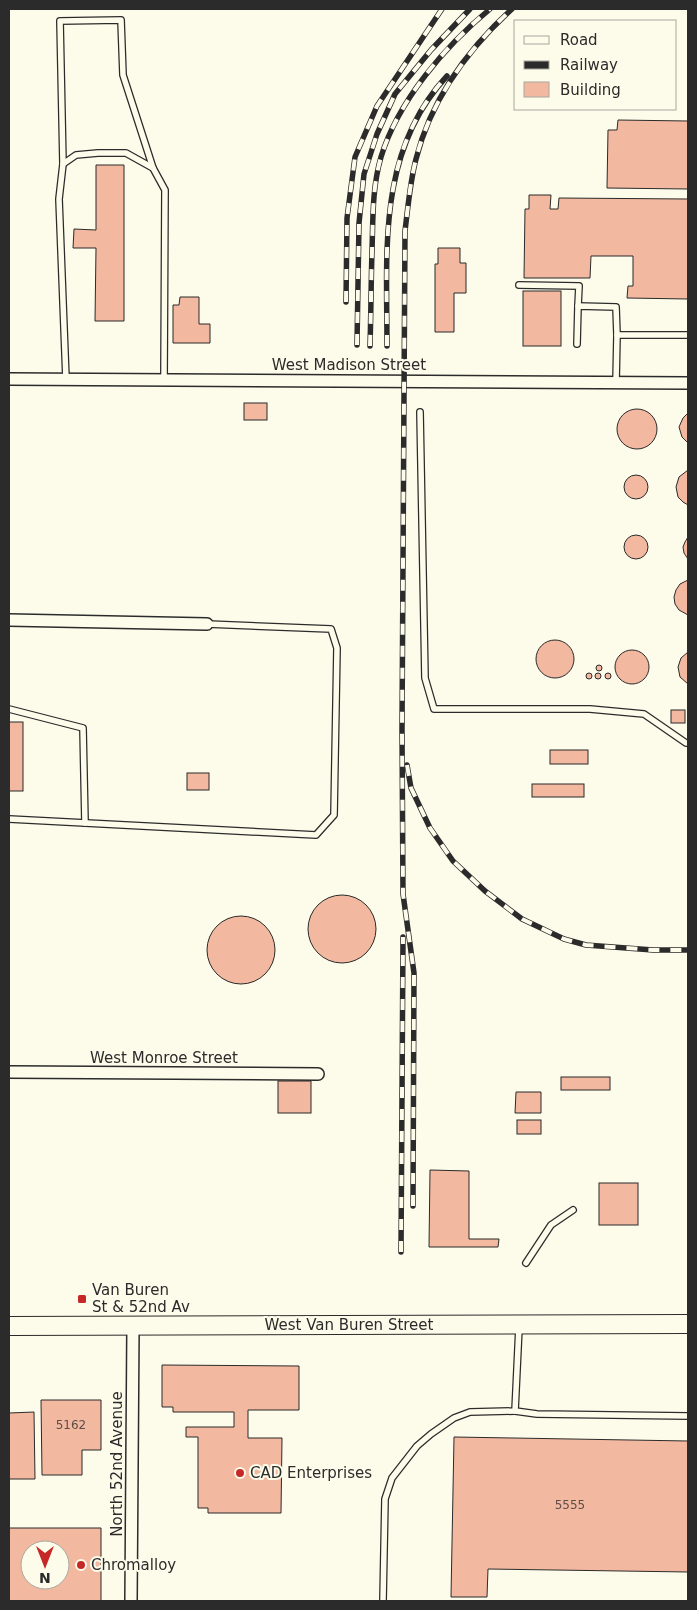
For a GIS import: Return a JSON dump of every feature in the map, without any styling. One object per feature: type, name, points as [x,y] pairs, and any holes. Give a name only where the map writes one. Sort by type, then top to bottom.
[{"type":"main road","name":"West Van Buren Street","points":[[9,1326],[688,1324]]},
{"type":"street","name":"West Madison Street","points":[[9,379],[688,383]]},
{"type":"street","points":[[9,620],[207,624]]},
{"type":"street","name":"West Monroe Street","points":[[9,1072],[318,1074]]},
{"type":"street","name":"North 52nd Avenue","points":[[131,1601],[133,1326]]},
{"type":"lane","points":[[66,379],[59,200],[63,164],[60,21],[121,20],[123,75],[153,168],[165,190],[164,380]]},
{"type":"lane","points":[[63,164],[76,155],[126,153],[153,168]]},
{"type":"lane","points":[[519,286],[579,286],[577,344]]},
{"type":"lane","points":[[578,306],[616,308],[616,382]]},
{"type":"lane","points":[[617,335],[688,335]]},
{"type":"lane","points":[[420,412],[425,678],[434,709],[590,709],[644,714],[688,743]]},
{"type":"lane","points":[[9,819],[316,835],[334,815],[337,648],[331,629],[207,624]]},
{"type":"lane","points":[[9,709],[83,728],[85,823]]},
{"type":"lane","points":[[526,1263],[551,1225],[573,1210]]},
{"type":"lane","points":[[515,1411],[519,1324]]},
{"type":"lane","points":[[383,1601],[385,1499],[392,1478],[417,1446],[430,1434],[454,1418],[470,1412],[515,1411],[537,1414],[688,1416]]},
{"type":"building","points":[[618,120],[688,121],[688,189],[607,188],[608,130],[617,130]]},
{"type":"building","points":[[96,165],[124,165],[124,321],[95,321],[96,248],[73,248],[74,229],[96,230]]},
{"type":"building","points":[[529,195],[551,195],[550,209],[558,209],[559,198],[688,199],[688,299],[627,298],[628,286],[633,286],[633,256],[591,256],[590,278],[524,278],[525,209],[529,209]]},
{"type":"building","points":[[438,248],[460,248],[460,263],[466,263],[466,293],[454,293],[454,332],[435,332],[435,264],[438,264]]},
{"type":"building","points":[[523,291],[561,291],[561,346],[523,346]]},
{"type":"building","points":[[180,297],[199,297],[199,324],[210,324],[210,343],[173,343],[173,305],[179,305]]},
{"type":"building","points":[[244,403],[267,403],[267,420],[244,420]]},
{"type":"building","points":[[637,409],[651,415],[657,429],[651,443],[637,449],[623,443],[617,429],[623,415]]},
{"type":"building","points":[[688,413],[688,443],[682,437],[679,427],[683,418]]},
{"type":"building","points":[[688,470],[688,505],[678,497],[676,487],[679,477]]},
{"type":"building","points":[[636,475],[645,478],[648,487],[645,496],[636,499],[627,496],[624,487],[627,478]]},
{"type":"building","points":[[636,535],[645,538],[648,547],[645,556],[636,559],[627,556],[624,547],[627,538]]},
{"type":"building","points":[[688,537],[688,559],[683,547]]},
{"type":"building","points":[[688,580],[688,615],[679,610],[675,604],[674,597],[680,584]]},
{"type":"building","points":[[555,640],[569,645],[574,659],[569,673],[555,678],[541,673],[536,659],[541,645]]},
{"type":"building","points":[[632,650],[639,651],[644,655],[648,660],[648,674],[644,679],[639,683],[632,684],[625,683],[620,679],[616,674],[615,667],[616,660],[620,655],[625,651]]},
{"type":"building","points":[[688,652],[688,684],[680,677],[678,667],[681,658]]},
{"type":"building","points":[[599,665],[602,668],[599,671],[596,668]]},
{"type":"building","points":[[589,673],[592,676],[589,679],[586,676]]},
{"type":"building","points":[[598,673],[601,676],[598,679],[595,676]]},
{"type":"building","points":[[608,673],[611,676],[608,679],[605,676]]},
{"type":"building","points":[[671,710],[685,710],[685,723],[671,723]]},
{"type":"building","points":[[9,722],[23,722],[23,791],[9,791]]},
{"type":"building","points":[[550,750],[588,750],[588,764],[550,764]]},
{"type":"building","points":[[187,773],[209,773],[209,790],[187,790]]},
{"type":"building","points":[[532,784],[584,784],[584,797],[532,797]]},
{"type":"building","points":[[342,895],[355,898],[366,905],[373,916],[376,929],[373,942],[366,953],[355,960],[342,963],[329,960],[318,953],[311,942],[308,929],[311,916],[318,905],[329,898]]},
{"type":"building","points":[[248,916],[260,922],[269,931],[275,943],[273,963],[265,974],[248,984],[234,984],[217,974],[209,963],[207,943],[217,926],[228,918]]},
{"type":"building","points":[[561,1077],[610,1077],[610,1090],[561,1090]]},
{"type":"building","points":[[278,1081],[311,1081],[311,1113],[278,1113]]},
{"type":"building","points":[[516,1092],[541,1092],[541,1113],[515,1113]]},
{"type":"building","points":[[517,1120],[541,1120],[541,1134],[517,1134]]},
{"type":"building","points":[[430,1170],[469,1171],[469,1239],[499,1239],[498,1247],[429,1247]]},
{"type":"building","points":[[599,1183],[638,1183],[638,1225],[599,1225]]},
{"type":"building","name":"CAD Enterprises","points":[[162,1365],[299,1366],[299,1410],[248,1410],[248,1438],[282,1438],[281,1513],[208,1513],[208,1508],[198,1508],[198,1437],[186,1437],[186,1427],[234,1427],[234,1412],[173,1412],[173,1407],[162,1407]]},
{"type":"building","points":[[41,1400],[101,1400],[101,1450],[82,1450],[82,1475],[42,1475]]},
{"type":"building","points":[[34,1412],[35,1479],[9,1479],[9,1413]]},
{"type":"building","points":[[454,1437],[688,1441],[688,1572],[488,1569],[487,1597],[451,1597]]},
{"type":"building","name":"Chromalloy","points":[[9,1528],[101,1528],[101,1601],[9,1601]]},
{"type":"railway","points":[[346,302],[347,218],[355,157],[377,106],[442,9]]},
{"type":"railway","points":[[357,345],[359,223],[364,174],[377,134],[395,94],[431,50],[470,9]]},
{"type":"railway","points":[[370,346],[374,204],[376,180],[381,157],[399,115],[411,95],[440,57],[490,9]]},
{"type":"railway","points":[[413,1206],[414,973],[403,894],[405,231],[416,159],[431,116],[441,96],[466,58],[512,9]]},
{"type":"railway","points":[[387,346],[388,239],[391,203],[397,169],[408,136],[424,105],[447,76]]},
{"type":"railway","points":[[407,765],[411,788],[430,828],[453,861],[485,891],[522,919],[564,939],[586,945],[653,950],[688,950]]},
{"type":"railway","points":[[401,1252],[403,937]]},
{"type":"place","name":"Van Buren St & 52nd Av","points":[[82,1299]]},
{"type":"place","name":"CAD Enterprises","points":[[240,1473]]},
{"type":"place","name":"Chromalloy","points":[[81,1565]]}]
